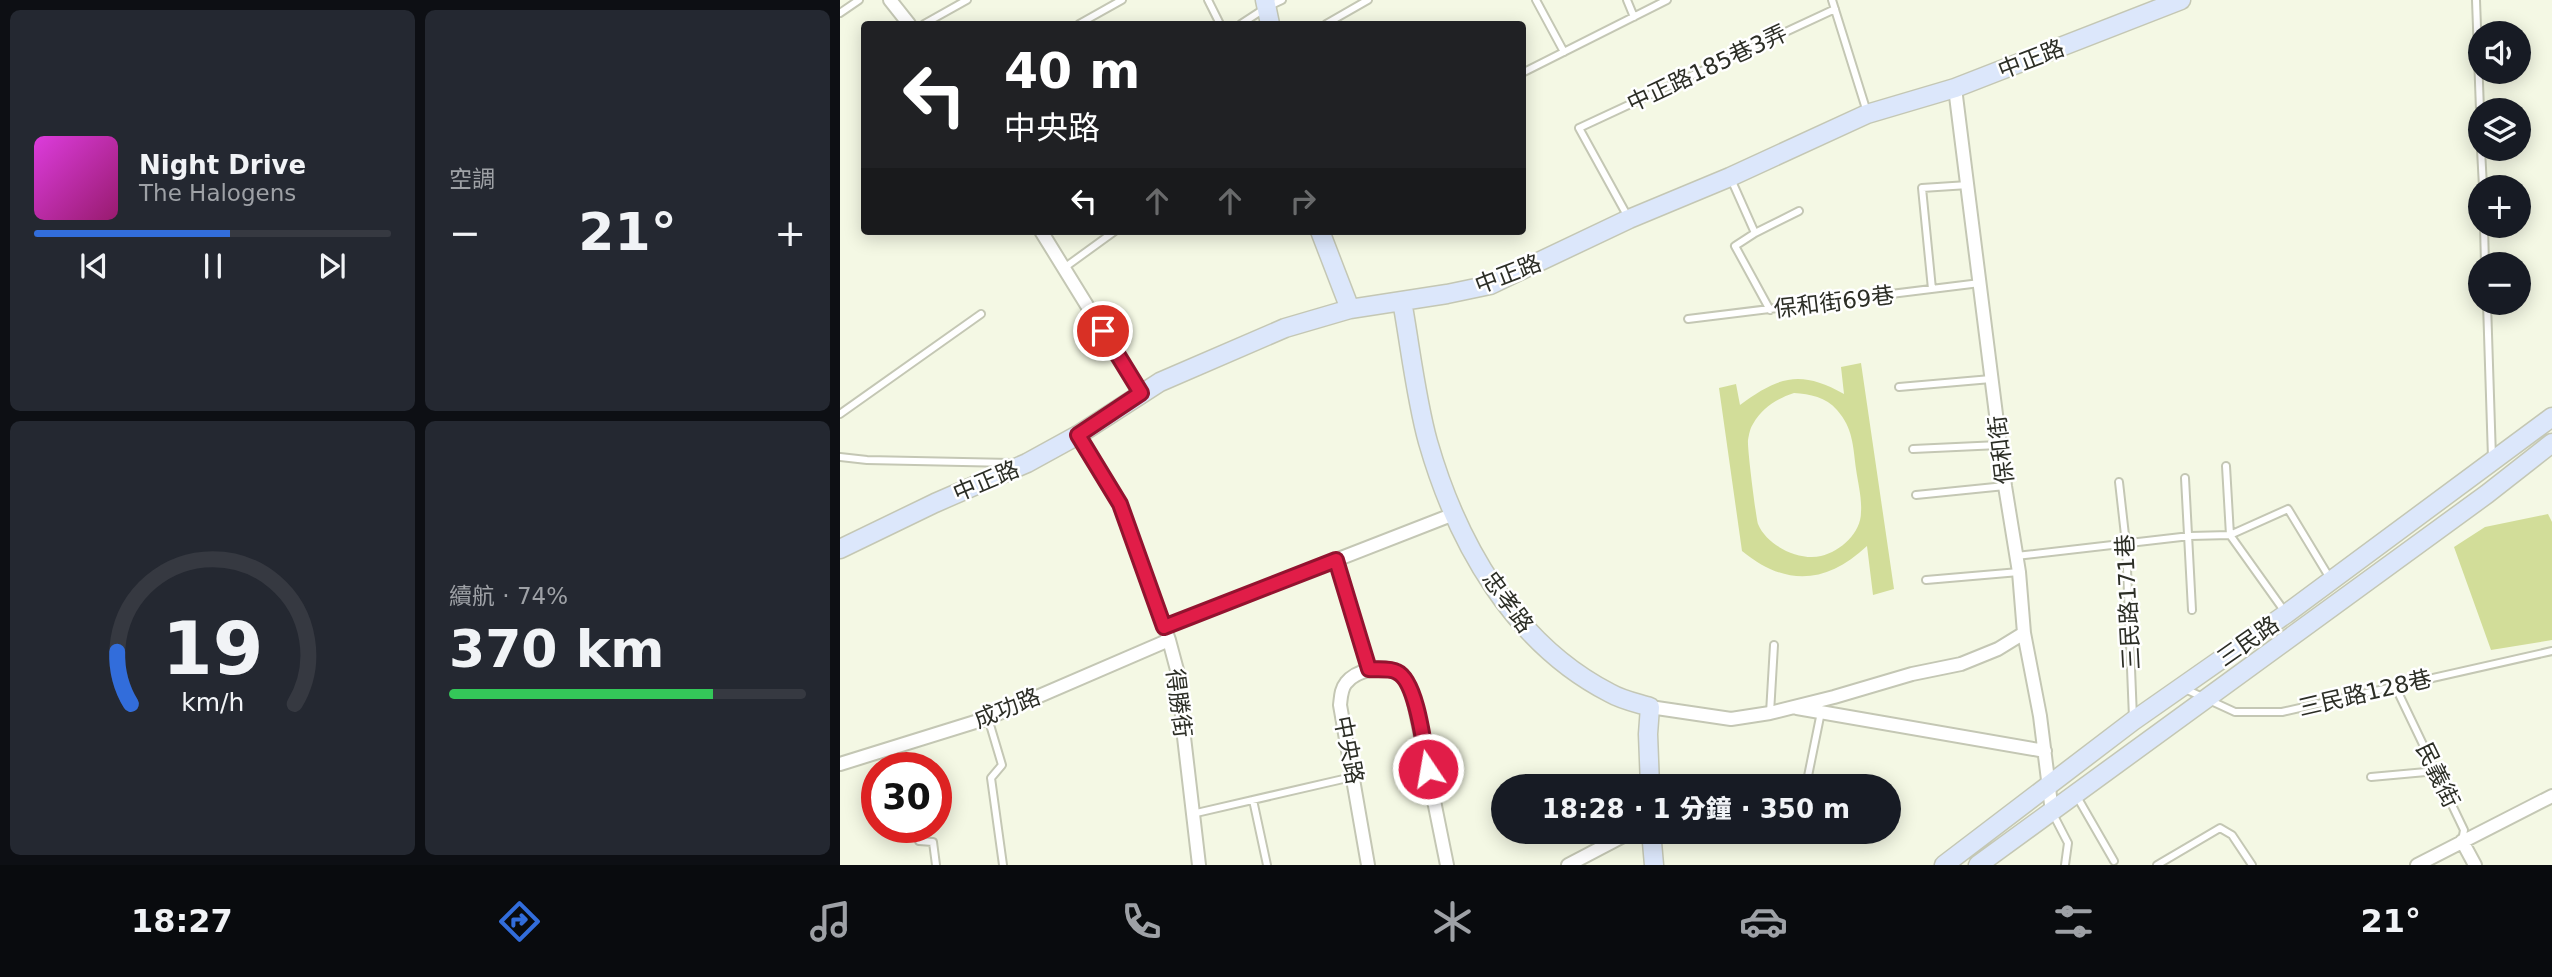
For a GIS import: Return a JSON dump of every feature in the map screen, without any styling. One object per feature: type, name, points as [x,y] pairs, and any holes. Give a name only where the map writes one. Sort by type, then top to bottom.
[{"type":"street","points":[[890,0],[907,21]]},
{"type":"street","name":"中正路","points":[[840,549],[1027,463],[1078,435],[1160,382],[1284,328],[1350,309],[1490,285],[1629,219],[1730,177],[1867,114],[1955,88],[2181,0]]},
{"type":"street","name":"保和街","points":[[1955,88],[2005,486],[2019,572],[2024,633],[2040,716],[2052,812]]},
{"type":"street","points":[[1043,235],[1141,393]]},
{"type":"street","points":[[1322,235],[1350,309]]},
{"type":"street","name":"忠孝路","points":[[1402,301],[1428,441],[1460,532],[1497,591],[1538,642],[1574,672],[1612,694],[1650,707],[1731,719],[1770,713],[1912,674],[1961,664],[1998,649],[2024,633]]},
{"type":"street","name":"三民路","points":[[1944,865],[2133,721],[2286,614],[2552,417]]},
{"type":"street","name":"得勝街","points":[[1078,435],[1120,504],[1169,640],[1181,685],[1199,865]]},
{"type":"street","name":"三民路","points":[[1978,865],[2487,494],[2552,443]]},
{"type":"street","points":[[1164,627],[1454,513]]},
{"type":"street","name":"成功路","points":[[840,764],[988,718],[1169,640]]},
{"type":"street","points":[[1369,669],[1396,671],[1407,682],[1413,697],[1447,865]]},
{"type":"street","name":"中央路","points":[[1368,865],[1340,705],[1341,691],[1347,681],[1369,669]]},
{"type":"street","points":[[1650,707],[1650,774]]},
{"type":"street","name":"忠孝路","points":[[1791,707],[2045,751]]},
{"type":"street","points":[[2417,865],[2552,796]]},
{"type":"street","name":"民義街","points":[[2462,841],[2475,865]]},
{"type":"street","points":[[1568,865],[1608,844]]},
{"type":"street","points":[[1652,844],[1654,865]]},
{"type":"lane","points":[[840,13],[859,0]]},
{"type":"lane","points":[[929,21],[967,0]]},
{"type":"lane","points":[[1084,21],[1122,0]]},
{"type":"lane","points":[[1208,0],[1218,21]]},
{"type":"lane","points":[[1331,21],[1368,0]]},
{"type":"lane","points":[[1536,0],[1564,52]]},
{"type":"lane","points":[[1627,0],[1634,17]]},
{"type":"lane","points":[[1526,71],[1667,0]]},
{"type":"lane","points":[[1832,0],[1867,114]]},
{"type":"lane","points":[[2476,0],[2480,98]]},
{"type":"lane","points":[[1247,21],[1271,8]]},
{"type":"lane","name":"中正路185巷3弄","points":[[1629,219],[1579,128],[1835,9]]},
{"type":"lane","points":[[1730,177],[1755,233]]},
{"type":"lane","points":[[1932,289],[1922,188],[1968,185]]},
{"type":"lane","points":[[1770,310],[1735,246],[1799,211]]},
{"type":"lane","points":[[1064,268],[1109,235]]},
{"type":"lane","name":"保和街69巷","points":[[1688,319],[1980,283]]},
{"type":"lane","points":[[840,414],[981,314]]},
{"type":"lane","points":[[2487,315],[2492,460]]},
{"type":"lane","points":[[1899,387],[1991,379]]},
{"type":"lane","points":[[1913,449],[2001,445]]},
{"type":"lane","points":[[840,457],[867,460],[1027,463]]},
{"type":"lane","points":[[2226,466],[2230,535],[2286,614]]},
{"type":"lane","points":[[2185,478],[2192,610]]},
{"type":"lane","name":"三民路171巷","points":[[2119,482],[2126,544],[2133,721]]},
{"type":"lane","points":[[1916,495],[2005,486]]},
{"type":"lane","points":[[2016,556],[2190,536],[2230,535],[2288,509],[2332,580]]},
{"type":"lane","points":[[1336,560],[1369,669]]},
{"type":"lane","points":[[1926,580],[2019,572]]},
{"type":"lane","points":[[1770,713],[1774,645]]},
{"type":"lane","name":"三民路128巷","points":[[2181,687],[2235,712],[2283,712],[2552,651]]},
{"type":"lane","name":"民義街","points":[[2395,686],[2464,830],[2462,841]]},
{"type":"lane","points":[[1808,774],[1821,712]]},
{"type":"lane","points":[[988,718],[1002,765],[991,778],[1003,865]]},
{"type":"lane","points":[[2371,778],[2437,771]]},
{"type":"lane","points":[[1192,814],[1354,776]]},
{"type":"lane","points":[[2075,793],[2114,861]]},
{"type":"lane","points":[[1253,800],[1267,865]]},
{"type":"lane","points":[[2052,812],[2068,843],[2065,865]]},
{"type":"lane","points":[[2157,865],[2220,828],[2232,835],[2252,865]]},
{"type":"lane","points":[[933,843],[936,865]]},
{"type":"green space","points":[[1861,363],[1894,589],[1873,595],[1867,546],[1836,568],[1806,576],[1774,571],[1742,551],[1719,388],[1736,384],[1740,405],[1766,388],[1790,380],[1815,381],[1844,394],[1841,367]],"holes":[[[1800,393],[1828,402],[1846,424],[1853,445],[1861,501],[1858,527],[1849,540],[1828,554],[1812,557],[1785,550],[1762,532],[1757,519],[1748,445],[1751,427],[1765,409],[1787,395]]]},
{"type":"green space","points":[[2548,514],[2552,522],[2552,640],[2491,650],[2454,547],[2485,527]]},
{"type":"route","points":[[1103,331],[1141,393],[1078,435],[1120,504],[1164,627],[1336,560],[1369,669],[1396,671],[1407,682],[1413,697],[1428,769]]}]
